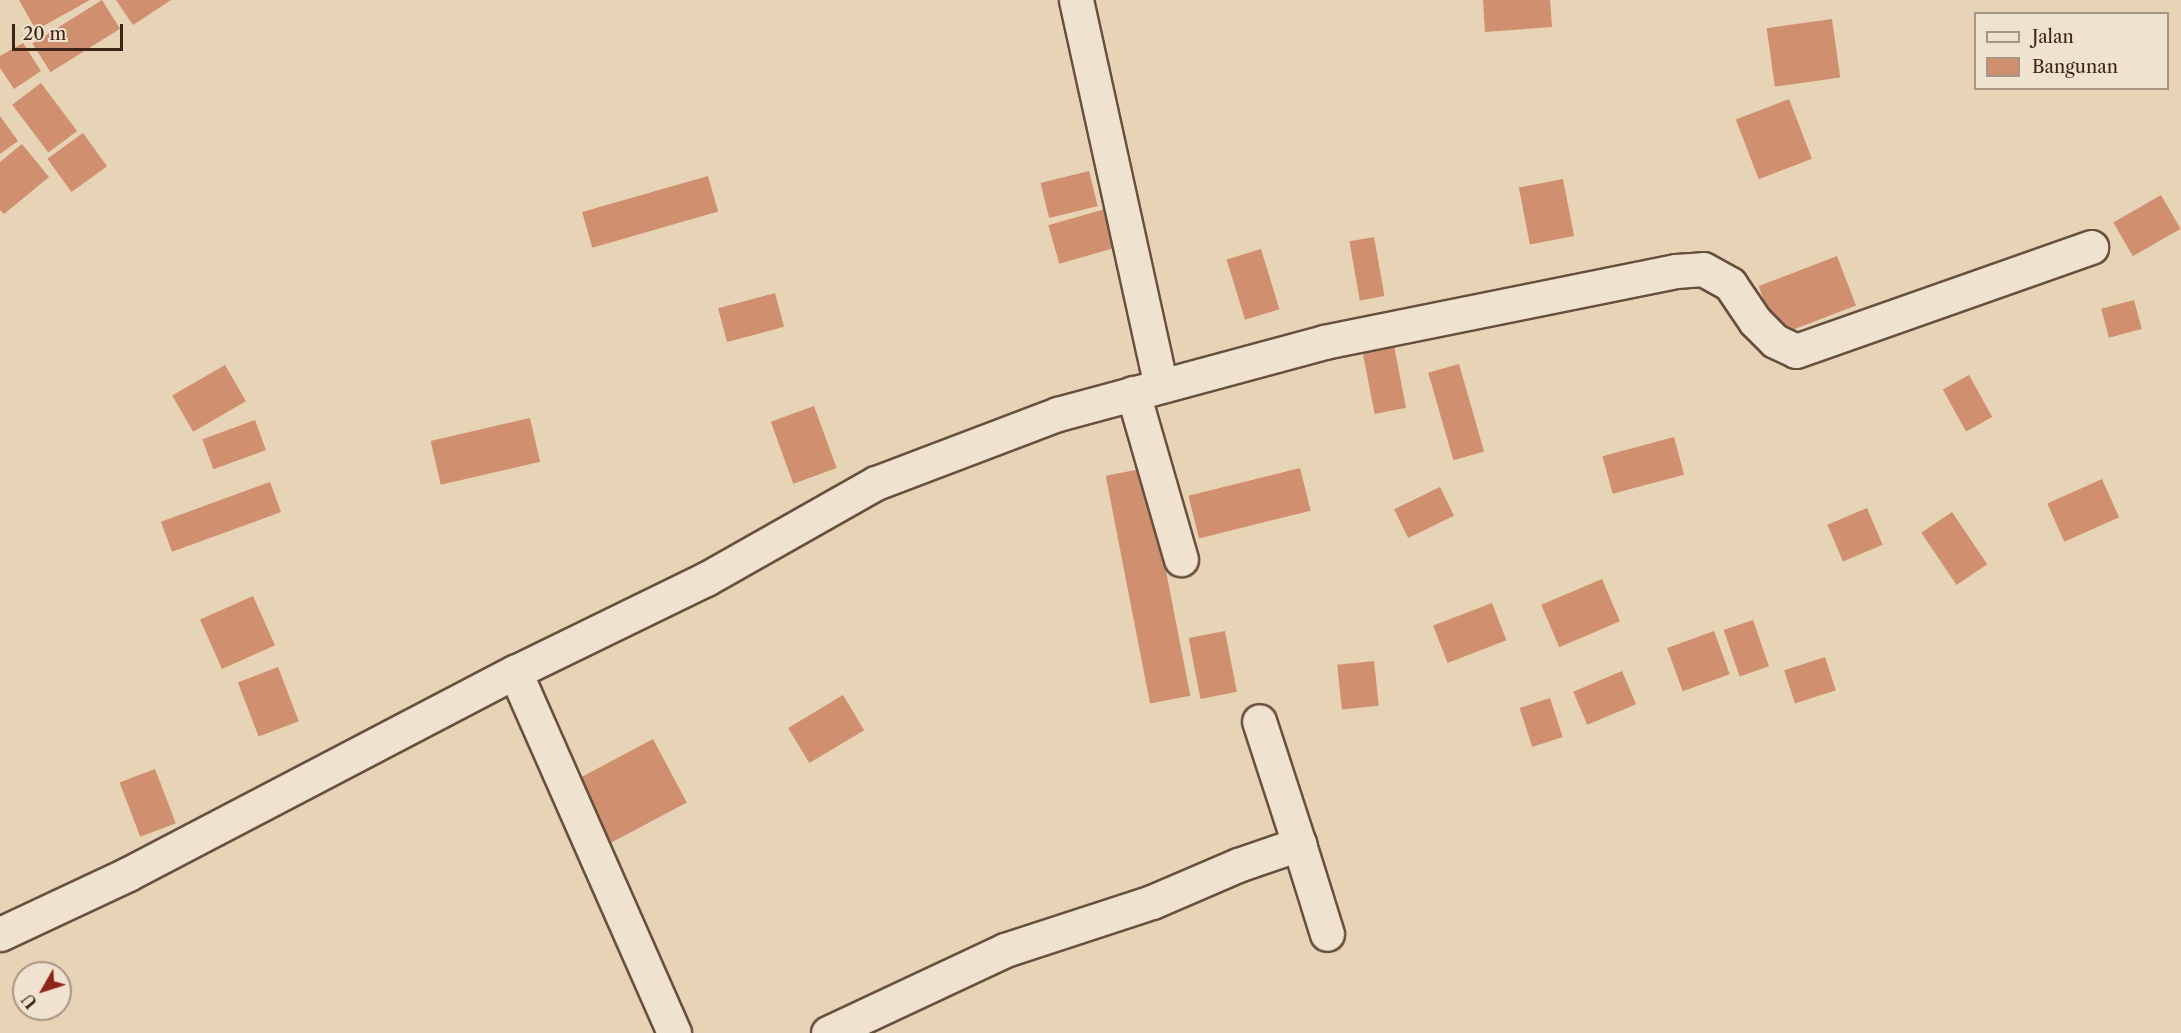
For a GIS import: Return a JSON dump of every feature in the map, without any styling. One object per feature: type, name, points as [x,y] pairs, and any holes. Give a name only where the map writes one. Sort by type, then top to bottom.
[{"type":"street","points":[[1076,0],[1147,389],[1181,559]]},
{"type":"street","points":[[0,934],[237,818],[515,672],[706,579],[876,483],[1058,414],[1324,342],[1619,280],[1685,270],[1703,269],[1730,284],[1755,321],[1775,341],[1796,351],[2091,247]]},
{"type":"street","points":[[515,672],[674,1033]]},
{"type":"street","points":[[1259,721],[1327,934]]},
{"type":"street","points":[[828,1033],[1005,950],[1152,902],[1238,865],[1299,844]]},
{"type":"building","points":[[19,0],[90,0],[36,30]]},
{"type":"building","points":[[102,0],[120,29],[50,72],[32,43]]},
{"type":"building","points":[[116,0],[171,0],[133,25]]},
{"type":"building","points":[[1483,0],[1550,0],[1552,27],[1485,32]]},
{"type":"building","points":[[1832,19],[1840,77],[1775,87],[1767,28]]},
{"type":"building","points":[[23,43],[41,71],[14,89],[0,68],[0,56]]},
{"type":"building","points":[[41,83],[77,131],[48,153],[12,105]]},
{"type":"building","points":[[1789,99],[1812,159],[1759,179],[1736,119]]},
{"type":"building","points":[[0,116],[18,141],[0,154]]},
{"type":"building","points":[[83,133],[107,166],[72,192],[47,159]]},
{"type":"building","points":[[22,144],[49,177],[4,214],[0,210],[0,162]]},
{"type":"building","points":[[1089,171],[1098,206],[1049,218],[1040,183]]},
{"type":"building","points":[[708,176],[718,212],[592,248],[582,212]]},
{"type":"building","points":[[1563,179],[1574,236],[1530,245],[1519,188]]},
{"type":"building","points":[[2161,195],[2180,229],[2133,256],[2113,222]]},
{"type":"building","points":[[1105,209],[1116,247],[1059,264],[1048,225]]},
{"type":"building","points":[[1374,237],[1384,296],[1360,300],[1349,241]]},
{"type":"building","points":[[1261,249],[1279,309],[1245,320],[1227,260]]},
{"type":"building","points":[[1837,256],[1856,305],[1778,336],[1759,286]]},
{"type":"building","points":[[775,293],[784,327],[727,342],[718,308]]},
{"type":"building","points":[[2134,300],[2142,329],[2109,338],[2101,309]]},
{"type":"building","points":[[1394,346],[1406,408],[1375,414],[1363,352]]},
{"type":"building","points":[[1459,364],[1484,451],[1453,460],[1428,373]]},
{"type":"building","points":[[225,365],[246,401],[193,432],[172,396]]},
{"type":"building","points":[[1969,375],[1992,417],[1966,432],[1943,390]]},
{"type":"building","points":[[814,406],[837,468],[793,484],[771,422]]},
{"type":"building","points":[[530,418],[540,462],[441,485],[431,441]]},
{"type":"building","points":[[255,420],[266,450],[213,469],[202,439]]},
{"type":"building","points":[[1674,437],[1684,475],[1613,494],[1603,456]]},
{"type":"building","points":[[1146,468],[1190,696],[1150,704],[1106,476]]},
{"type":"building","points":[[1300,468],[1311,511],[1199,539],[1188,496]]},
{"type":"building","points":[[2102,479],[2119,517],[2064,542],[2047,503]]},
{"type":"building","points":[[270,482],[281,512],[172,552],[161,522]]},
{"type":"building","points":[[1440,487],[1454,516],[1408,538],[1394,509]]},
{"type":"building","points":[[1867,508],[1883,545],[1843,562],[1827,525]]},
{"type":"building","points":[[1952,512],[1987,564],[1957,585],[1921,533]]},
{"type":"building","points":[[1602,579],[1620,621],[1559,647],[1541,605]]},
{"type":"building","points":[[253,596],[275,645],[222,669],[200,620]]},
{"type":"building","points":[[1492,603],[1506,640],[1448,663],[1433,626]]},
{"type":"building","points":[[1753,620],[1769,666],[1740,676],[1724,630]]},
{"type":"building","points":[[1225,631],[1237,692],[1201,699],[1189,638]]},
{"type":"building","points":[[1714,631],[1730,674],[1683,691],[1667,648]]},
{"type":"building","points":[[1825,657],[1836,690],[1795,704],[1784,670]]},
{"type":"building","points":[[1374,661],[1379,706],[1342,710],[1337,665]]},
{"type":"building","points":[[278,667],[299,721],[259,737],[238,682]]},
{"type":"building","points":[[1622,671],[1636,704],[1587,725],[1573,692]]},
{"type":"building","points":[[843,695],[864,730],[809,763],[788,728]]},
{"type":"building","points":[[1550,698],[1563,737],[1532,747],[1520,708]]},
{"type":"building","points":[[653,739],[687,803],[606,845],[573,782]]},
{"type":"building","points":[[155,769],[176,823],[140,837],[120,783]]}]
